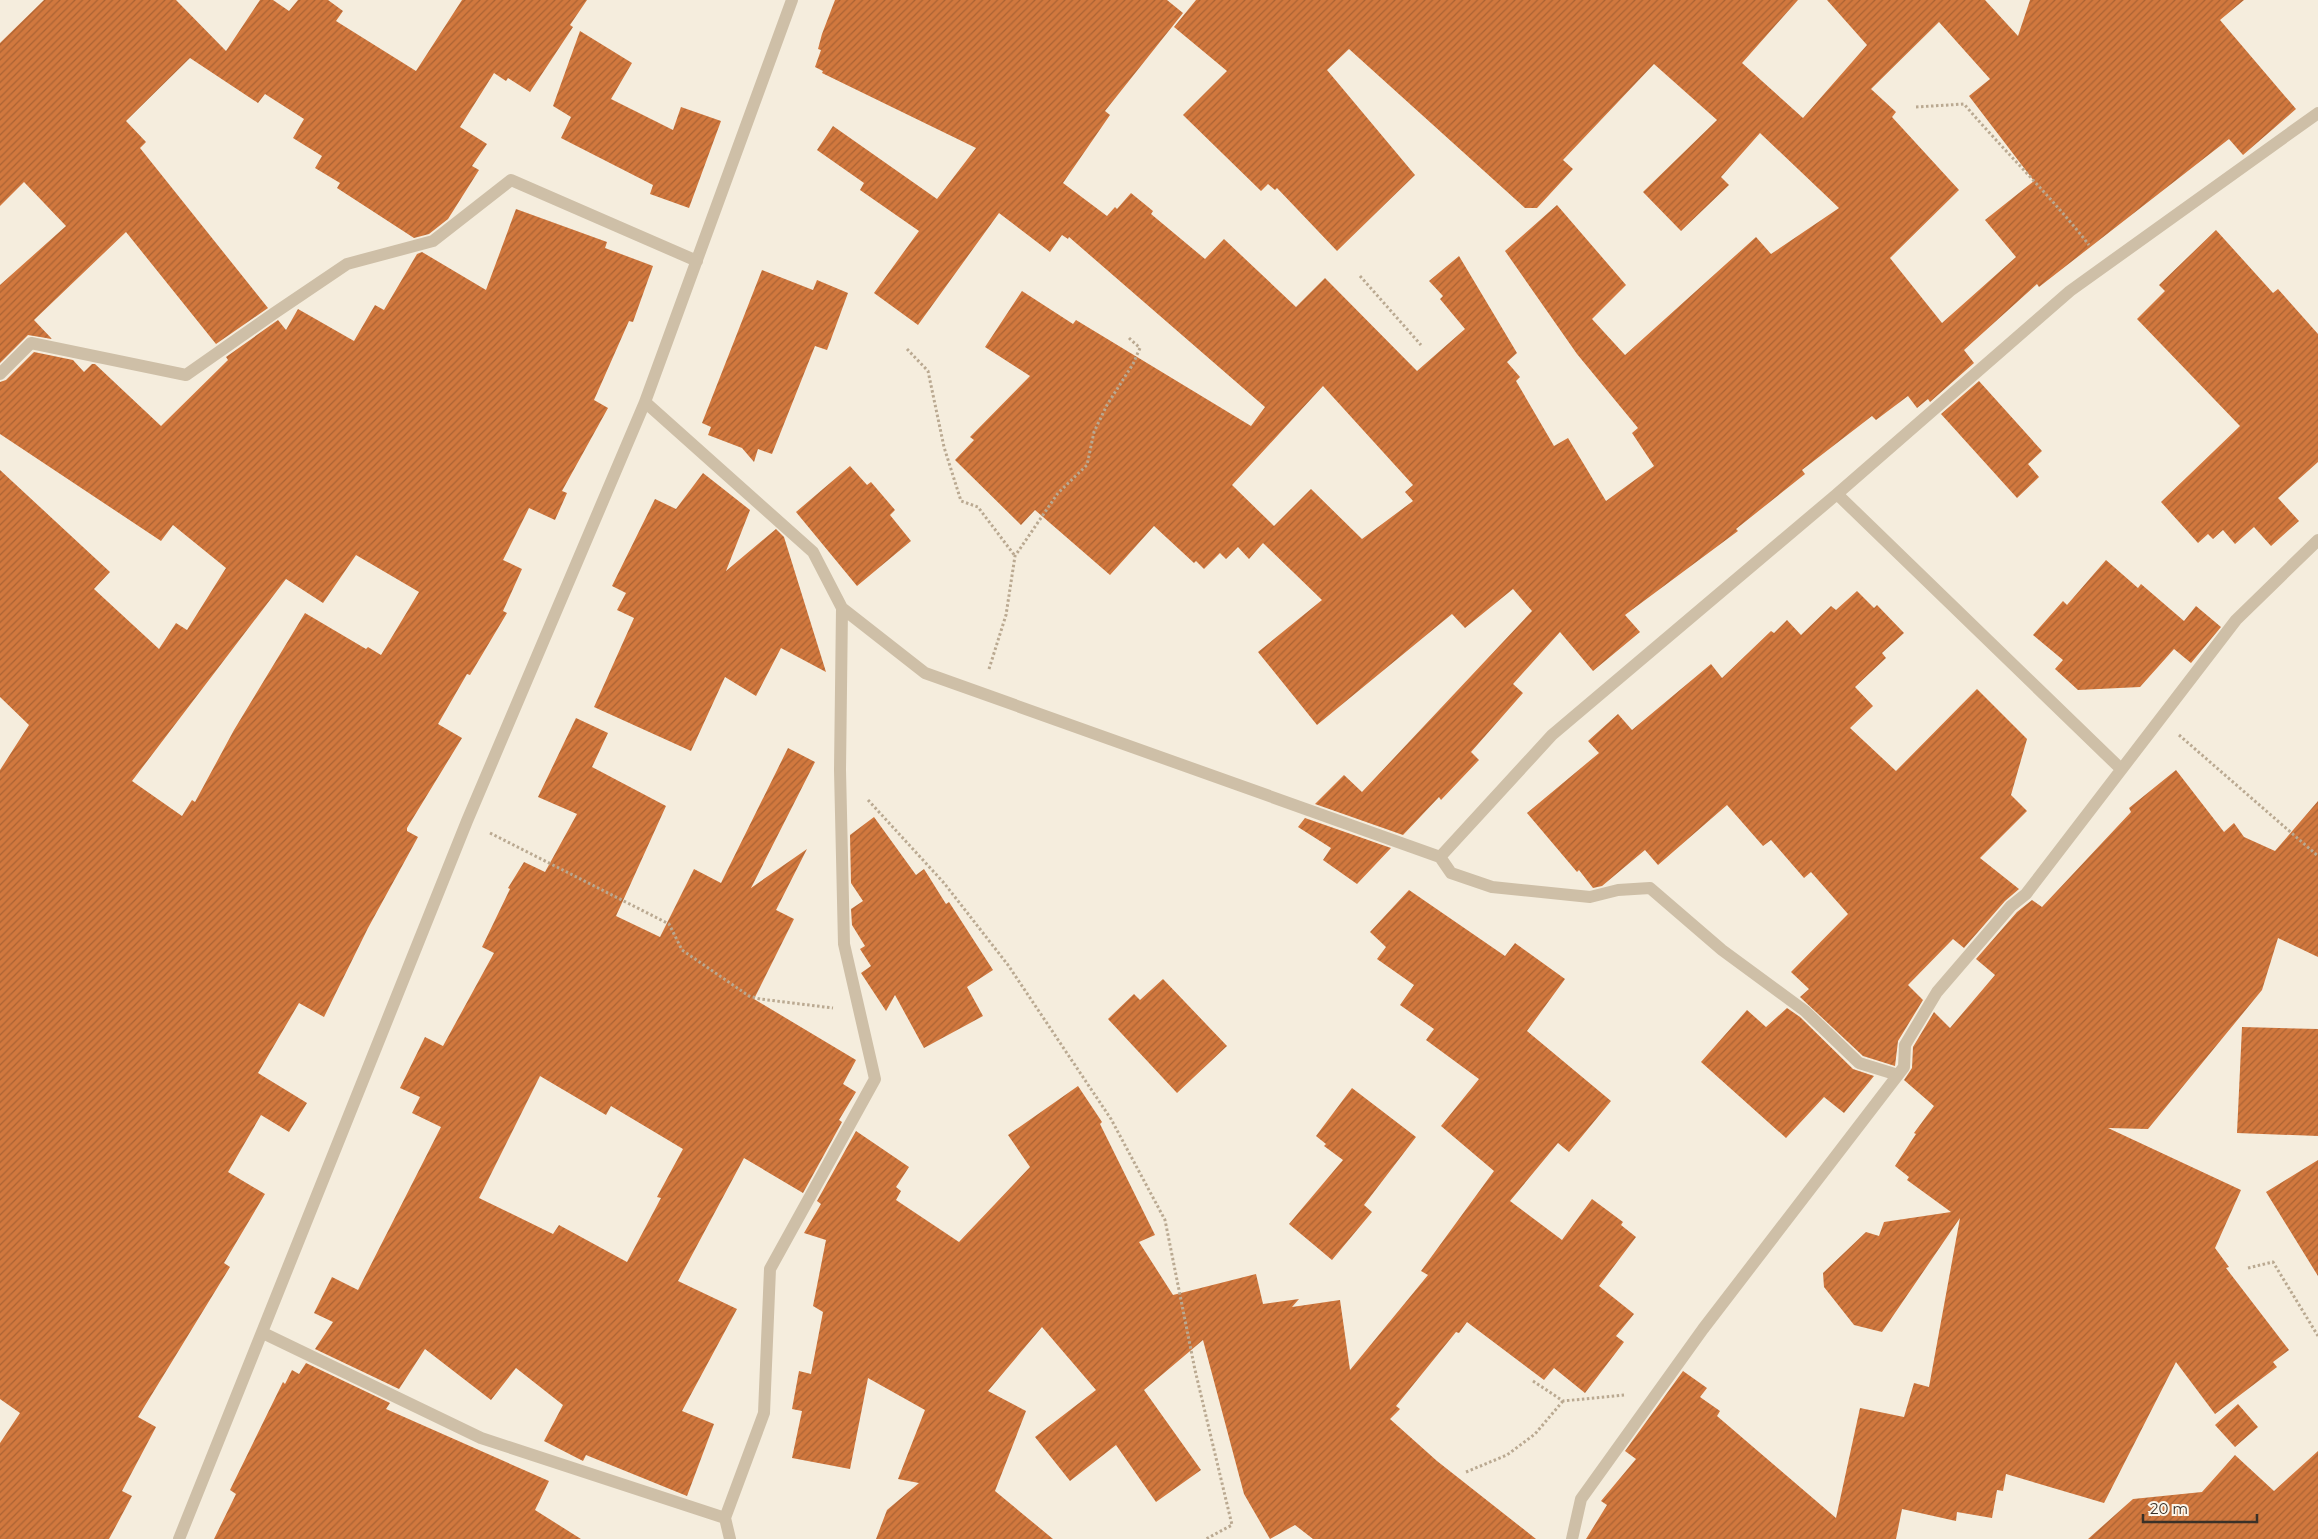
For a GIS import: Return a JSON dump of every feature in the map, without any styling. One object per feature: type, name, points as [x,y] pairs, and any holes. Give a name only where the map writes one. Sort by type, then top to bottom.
[{"type":"street","points":[[179,1539],[467,821],[645,402],[792,0]]},
{"type":"street","points":[[1440,857],[1552,735],[1838,494],[2070,291],[2318,113]]},
{"type":"street","points":[[0,374],[31,343],[186,375],[347,264],[433,241],[511,180],[697,261]]},
{"type":"street","points":[[645,402],[813,552],[842,608],[925,674],[1440,857],[1451,873],[1492,887],[1590,897],[1618,890],[1650,888],[1722,950],[1805,1011],[1859,1063],[1898,1075]]},
{"type":"street","points":[[1838,494],[2121,768]]},
{"type":"street","points":[[1572,1539],[1581,1499],[1703,1329],[1904,1067],[1905,1045],[1936,992],[2011,906],[2026,894],[2236,620],[2298,562],[2318,540]]},
{"type":"street","points":[[730,1539],[724,1518],[764,1413],[770,1269],[875,1079],[844,944],[840,770],[842,608]]},
{"type":"street","points":[[263,1333],[481,1438],[724,1518]]},
{"type":"path","points":[[1916,107],[1964,104],[1997,142],[2059,207],[2105,266]]},
{"type":"path","points":[[1360,276],[1420,345]]},
{"type":"path","points":[[981,694],[1006,615],[1015,556],[1058,493],[1087,465],[1094,432],[1107,405],[1133,364],[1140,348],[1129,338]]},
{"type":"path","points":[[907,349],[928,371],[944,447],[961,501],[978,507],[1015,556]]},
{"type":"path","points":[[2160,718],[2318,856]]},
{"type":"path","points":[[840,770],[944,883],[1008,965],[1062,1043],[1111,1119],[1165,1220],[1194,1370],[1232,1525],[1206,1539]]},
{"type":"path","points":[[467,821],[669,924],[682,950],[750,996],[760,1000],[860,1011]]},
{"type":"path","points":[[2248,1268],[2273,1262],[2318,1336]]},
{"type":"path","points":[[1533,1381],[1563,1401],[1588,1398]]},
{"type":"path","points":[[1466,1472],[1507,1455],[1536,1434],[1563,1401]]},
{"type":"building","points":[[44,0],[176,0],[226,51],[260,0],[273,0],[289,11],[298,0],[328,0],[343,11],[336,21],[416,71],[462,0],[587,0],[570,25],[573,27],[530,92],[508,78],[506,81],[494,73],[460,127],[487,144],[472,166],[479,170],[448,219],[429,234],[414,238],[337,188],[340,183],[315,168],[322,156],[293,138],[304,119],[265,94],[258,103],[190,58],[126,121],[146,142],[140,148],[268,308],[216,344],[126,232],[34,320],[52,339],[28,335],[0,363],[0,285],[66,226],[24,182],[0,206],[0,43]]},
{"type":"building","points":[[835,0],[1167,0],[1183,13],[1105,111],[1110,115],[1063,183],[1107,216],[1115,207],[1117,209],[1131,193],[1153,211],[1151,214],[1205,259],[1224,239],[1296,307],[1325,278],[1417,371],[1465,329],[1440,299],[1443,296],[1429,281],[1459,256],[1517,353],[1507,362],[1520,377],[1516,381],[1554,446],[1568,438],[1606,501],[1654,466],[1632,433],[1638,428],[1577,354],[1505,251],[1557,205],[1626,285],[1592,319],[1625,355],[1756,237],[1771,254],[1839,208],[1760,133],[1721,177],[1729,185],[1681,231],[1643,192],[1717,120],[1654,64],[1563,160],[1573,169],[1537,208],[1525,208],[1349,49],[1327,70],[1415,175],[1337,251],[1277,188],[1275,190],[1268,184],[1261,191],[1183,115],[1227,71],[1174,27],[1196,0],[1798,0],[1742,63],[1803,118],[1867,45],[1827,0],[1985,0],[2018,36],[2030,0],[2244,0],[2220,20],[2296,109],[2243,155],[2229,139],[2039,287],[2037,284],[1964,350],[1974,363],[1930,402],[1928,399],[1917,408],[1908,396],[1876,420],[1872,416],[1802,470],[1805,474],[1736,529],[1738,531],[1625,615],[1640,632],[1593,671],[1560,632],[1513,684],[1523,693],[1471,752],[1479,760],[1441,800],[1439,797],[1403,835],[1315,804],[1344,775],[1362,792],[1532,611],[1513,589],[1465,628],[1452,614],[1317,725],[1258,652],[1322,600],[1263,543],[1249,559],[1238,547],[1226,559],[1220,553],[1204,569],[1196,561],[1194,563],[1154,526],[1110,575],[1035,510],[1021,525],[955,460],[974,440],[970,437],[1030,376],[985,347],[1022,291],[1073,324],[1076,320],[1251,426],[1265,407],[1069,237],[1068,239],[1062,235],[1050,252],[999,213],[918,325],[874,293],[919,231],[860,190],[864,183],[817,150],[833,126],[937,199],[976,148],[822,73],[823,71],[815,67],[821,50],[818,49]],"holes":[[[1939,22],[1990,79],[1969,96],[2034,181],[1985,220],[2016,257],[1942,323],[1890,258],[1959,190],[1892,117],[1896,112],[1871,89]],[[1323,386],[1413,485],[1405,492],[1413,501],[1362,539],[1311,489],[1274,526],[1232,485]]]},
{"type":"building","points":[[580,31],[632,63],[611,99],[673,130],[681,107],[721,121],[689,208],[650,194],[653,185],[561,138],[571,117],[553,106]]},
{"type":"building","points":[[516,209],[607,242],[605,248],[653,266],[633,322],[629,321],[594,400],[608,408],[562,491],[567,493],[555,520],[529,508],[503,560],[522,569],[503,611],[507,613],[470,675],[467,674],[438,724],[462,738],[407,828],[407,831],[418,837],[368,928],[324,1017],[299,1003],[258,1073],[307,1103],[289,1132],[261,1115],[228,1172],[265,1194],[224,1263],[230,1267],[138,1417],[156,1427],[122,1491],[132,1496],[109,1539],[0,1539],[0,1443],[20,1413],[0,1399],[0,770],[29,725],[0,697],[0,470],[110,572],[94,589],[159,649],[176,623],[187,630],[226,568],[173,525],[161,541],[0,434],[0,382],[6,380],[34,352],[73,360],[84,372],[92,364],[95,364],[161,426],[228,360],[226,357],[278,320],[286,330],[298,309],[354,341],[375,305],[384,310],[417,254],[422,252],[486,290]],"holes":[[[356,555],[419,592],[381,655],[368,647],[366,649],[305,613],[234,730],[195,802],[192,800],[182,816],[132,781],[286,579],[323,603]]]},
{"type":"building","points":[[2216,230],[2273,293],[2278,289],[2318,334],[2318,462],[2278,498],[2299,521],[2271,546],[2254,527],[2235,544],[2223,530],[2213,539],[2208,534],[2198,543],[2161,502],[2240,426],[2137,319],[2165,291],[2159,285]]},
{"type":"building","points":[[762,270],[813,290],[817,280],[848,293],[827,350],[815,346],[772,454],[758,449],[754,462],[742,448],[708,435],[711,427],[702,423]]},
{"type":"building","points":[[1979,381],[2042,451],[2028,464],[2039,477],[2017,498],[1941,414]]},
{"type":"building","points":[[850,466],[867,485],[871,482],[895,510],[890,515],[911,541],[857,586],[796,512]]},
{"type":"building","points":[[703,473],[750,510],[726,571],[776,529],[784,537],[826,672],[781,648],[756,696],[725,677],[691,751],[594,707],[634,618],[617,610],[626,593],[612,586],[655,499],[676,509]]},
{"type":"building","points":[[2106,560],[2138,588],[2141,584],[2184,621],[2196,606],[2221,627],[2191,663],[2174,649],[2140,687],[2078,690],[2055,669],[2063,660],[2033,635],[2063,601],[2067,605]]},
{"type":"building","points":[[1857,591],[1874,608],[1877,605],[1904,633],[1882,653],[1886,658],[1855,687],[1873,706],[1850,728],[1896,771],[1977,689],[2027,739],[2011,795],[2027,811],[1980,858],[2019,889],[2005,901],[1964,948],[1953,939],[1908,985],[1923,1000],[1898,1041],[1895,1066],[1863,1056],[1800,997],[1809,989],[1791,972],[1848,914],[1811,872],[1804,878],[1771,840],[1763,846],[1727,805],[1658,865],[1645,850],[1602,886],[1593,888],[1527,813],[1599,753],[1588,741],[1618,714],[1632,730],[1711,664],[1722,678],[1771,631],[1774,633],[1787,620],[1801,635],[1831,606],[1836,610]]},
{"type":"building","points":[[576,718],[608,733],[592,767],[666,806],[616,916],[660,937],[694,869],[721,883],[788,748],[815,762],[751,888],[807,849],[776,910],[794,919],[754,999],[856,1060],[843,1084],[856,1092],[839,1120],[842,1122],[803,1193],[744,1158],[678,1281],[737,1309],[682,1411],[714,1424],[687,1496],[586,1455],[583,1461],[544,1441],[563,1405],[516,1368],[491,1400],[425,1349],[399,1389],[315,1349],[333,1322],[314,1313],[332,1277],[358,1290],[441,1127],[412,1113],[420,1097],[400,1088],[425,1037],[443,1046],[494,953],[482,947],[510,889],[508,888],[524,862],[545,872],[577,814],[538,797]],"holes":[[[540,1076],[606,1115],[611,1106],[683,1149],[657,1197],[661,1198],[627,1262],[559,1225],[553,1234],[479,1198]]]},
{"type":"building","points":[[2176,770],[2224,832],[2234,823],[2244,837],[2275,851],[2318,801],[2318,957],[2278,938],[2262,990],[2148,1129],[2108,1128],[2241,1190],[2215,1248],[2229,1267],[2226,1268],[2289,1350],[2273,1362],[2277,1367],[2215,1414],[2176,1362],[2104,1503],[2006,1474],[2003,1491],[1997,1490],[1992,1518],[1957,1512],[1956,1521],[1902,1509],[1896,1539],[1586,1539],[1607,1505],[1601,1501],[1636,1459],[1625,1451],[1683,1371],[1707,1388],[1700,1397],[1720,1411],[1717,1416],[1836,1518],[1860,1408],[1904,1417],[1914,1383],[1929,1387],[1960,1218],[1882,1332],[1854,1325],[1824,1287],[1823,1273],[1866,1232],[1879,1236],[1884,1222],[1951,1212],[1907,1180],[1909,1177],[1895,1166],[1916,1134],[1914,1133],[1934,1106],[1904,1080],[1912,1068],[1913,1047],[1934,1012],[1950,1028],[1995,975],[1976,959],[2017,912],[2032,900],[2042,907],[2131,812],[2129,808]]},
{"type":"building","points":[[874,817],[916,875],[924,869],[946,904],[949,902],[993,970],[967,987],[983,1016],[924,1048],[895,995],[886,1011],[861,973],[871,966],[860,949],[865,946],[852,925],[851,909],[863,901],[851,883],[850,835]]},
{"type":"building","points":[[1305,818],[1391,848],[1357,884],[1323,860],[1331,848],[1298,827]]},
{"type":"building","points":[[1409,890],[1505,956],[1515,943],[1565,979],[1527,1031],[1611,1101],[1569,1152],[1558,1143],[1510,1201],[1562,1240],[1592,1199],[1623,1222],[1621,1225],[1636,1237],[1599,1286],[1634,1314],[1616,1336],[1624,1342],[1585,1393],[1554,1368],[1544,1380],[1467,1322],[1459,1333],[1456,1332],[1396,1406],[1400,1409],[1390,1419],[1437,1461],[1536,1539],[1313,1539],[1295,1525],[1270,1539],[1244,1494],[1203,1340],[1144,1390],[1201,1470],[1156,1502],[1116,1445],[1070,1481],[1035,1437],[1096,1390],[1042,1327],[988,1391],[1026,1411],[995,1491],[1053,1539],[876,1539],[887,1510],[919,1483],[898,1479],[925,1410],[868,1378],[850,1469],[792,1458],[802,1411],[792,1409],[799,1371],[811,1374],[823,1312],[813,1306],[826,1240],[804,1233],[821,1204],[817,1201],[856,1131],[909,1167],[896,1187],[901,1191],[896,1200],[959,1242],[1030,1167],[1008,1135],[1078,1086],[1102,1122],[1100,1124],[1155,1235],[1139,1242],[1173,1295],[1256,1274],[1263,1304],[1299,1299],[1292,1307],[1340,1300],[1350,1370],[1428,1275],[1421,1271],[1494,1171],[1441,1126],[1479,1079],[1426,1040],[1434,1029],[1400,1005],[1414,985],[1377,959],[1386,947],[1370,932]]},
{"type":"building","points":[[1163,979],[1227,1046],[1177,1093],[1108,1019],[1134,994],[1140,1000]]},
{"type":"building","points":[[1787,1008],[1800,1017],[1853,1069],[1874,1076],[1844,1113],[1824,1097],[1786,1138],[1701,1062],[1747,1010],[1766,1027]]},
{"type":"building","points":[[2242,1027],[2318,1029],[2318,1136],[2237,1133]]},
{"type":"building","points":[[1352,1088],[1416,1137],[1364,1205],[1372,1212],[1332,1260],[1289,1224],[1343,1160],[1324,1146],[1326,1144],[1316,1136]]},
{"type":"building","points":[[2318,1160],[2318,1276],[2266,1192]]},
{"type":"building","points":[[306,1363],[390,1403],[386,1409],[549,1481],[535,1510],[581,1539],[214,1539],[236,1494],[230,1490],[283,1382],[285,1384],[292,1370],[299,1374]]},
{"type":"building","points":[[2238,1404],[2258,1427],[2235,1447],[2215,1425]]},
{"type":"building","points":[[2318,1451],[2318,1539],[2088,1539],[2133,1499],[2202,1492],[2235,1455],[2274,1491]]}]
